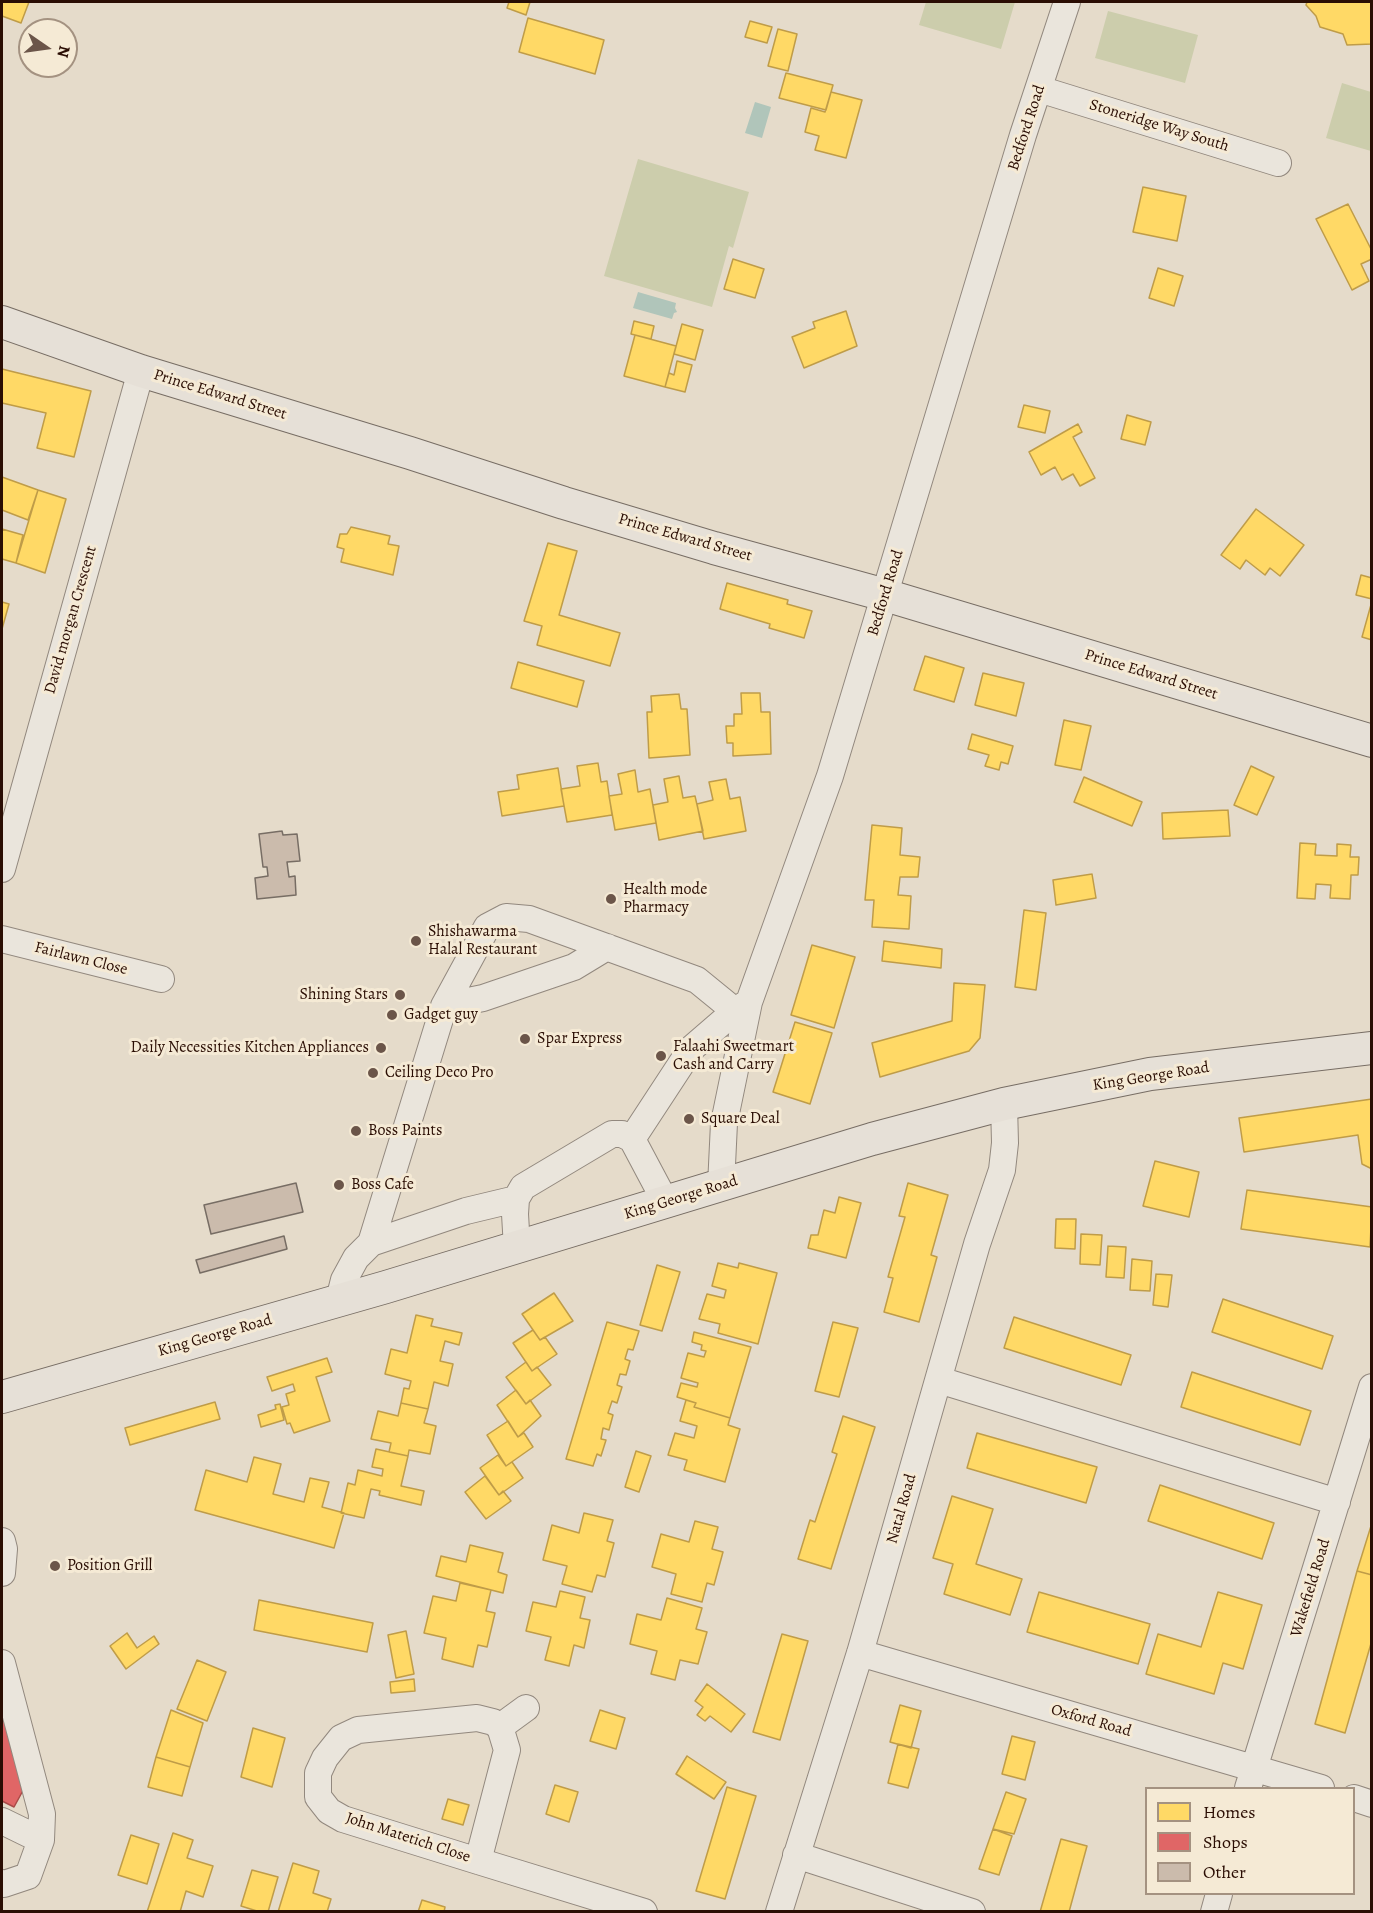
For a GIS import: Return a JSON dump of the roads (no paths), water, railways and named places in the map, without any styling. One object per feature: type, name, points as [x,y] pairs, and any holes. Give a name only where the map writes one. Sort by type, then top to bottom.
[{"type":"main road","name":"Prince Edward Street","points":[[2,322],[141,370],[564,503],[714,548],[885,595],[1371,741]]},
{"type":"main road","name":"King George Road","points":[[2,1397],[517,1248],[872,1139],[1004,1104],[1150,1074],[1371,1048]]},
{"type":"street","name":"Bedford Road","points":[[721,1186],[724,1124],[742,1006],[830,776],[1023,135],[1066,2]]},
{"type":"street","name":"Stoneridge Way South","points":[[1039,88],[1278,163]]},
{"type":"street","name":"David morgan Crescent","points":[[2,869],[141,370]]},
{"type":"street","points":[[371,1243],[444,1006],[487,927],[506,917],[529,919],[698,980],[742,1006],[691,1049],[632,1139]]},
{"type":"street","name":"Fairlawn Close","points":[[2,939],[161,979]]},
{"type":"street","points":[[444,1006],[483,998],[574,968],[607,947]]},
{"type":"street","name":"Natal Road","points":[[779,1911],[860,1653],[977,1244],[1002,1170],[1005,1143],[1004,1104]]},
{"type":"street","points":[[517,1248],[516,1198],[523,1187],[612,1134],[622,1134],[632,1139],[666,1203]]},
{"type":"street","points":[[339,1300],[344,1280],[356,1258],[371,1243],[466,1211],[516,1198]]},
{"type":"street","points":[[939,1380],[1337,1503]]},
{"type":"street","name":"Wakefield Road","points":[[1251,1778],[1371,1387]]},
{"type":"street","points":[[2,1541],[4,1549],[2,1573]]},
{"type":"street","name":"Oxford Road","points":[[860,1653],[1251,1778],[1314,1787]]},
{"type":"street","points":[[2,1663],[42,1814],[41,1840],[28,1876],[2,1884]]},
{"type":"street","points":[[500,1727],[526,1708]]},
{"type":"street","name":"John Matetich Close","points":[[478,1861],[507,1750],[500,1727],[493,1722],[477,1718],[358,1730],[341,1738],[325,1758],[318,1773],[318,1797],[329,1811],[343,1819],[478,1861],[644,1911]]},
{"type":"street","points":[[1355,1799],[1371,1804]]},
{"type":"street","points":[[2,1821],[41,1840]]},
{"type":"street","points":[[796,1855],[972,1911]]},
{"type":"street","points":[[1214,1911],[1218,1895]]},
{"type":"place","name":"Health mode Pharmacy","points":[[611,899]]},
{"type":"place","name":"Shishawarma Halal Restaurant","points":[[416,941]]},
{"type":"place","name":"Shining Stars","points":[[400,995]]},
{"type":"place","name":"Gadget guy","points":[[392,1015]]},
{"type":"place","name":"Spar Express","points":[[525,1039]]},
{"type":"place","name":"Daily Necessities Kitchen Appliances","points":[[381,1048]]},
{"type":"place","name":"Falaahi Sweetmart Cash and Carry","points":[[661,1056]]},
{"type":"place","name":"Ceiling Deco Pro","points":[[373,1073]]},
{"type":"place","name":"Square Deal","points":[[689,1119]]},
{"type":"place","name":"Boss Paints","points":[[356,1131]]},
{"type":"place","name":"Boss Cafe","points":[[339,1185]]},
{"type":"place","name":"Position Grill","points":[[55,1566]]}]
